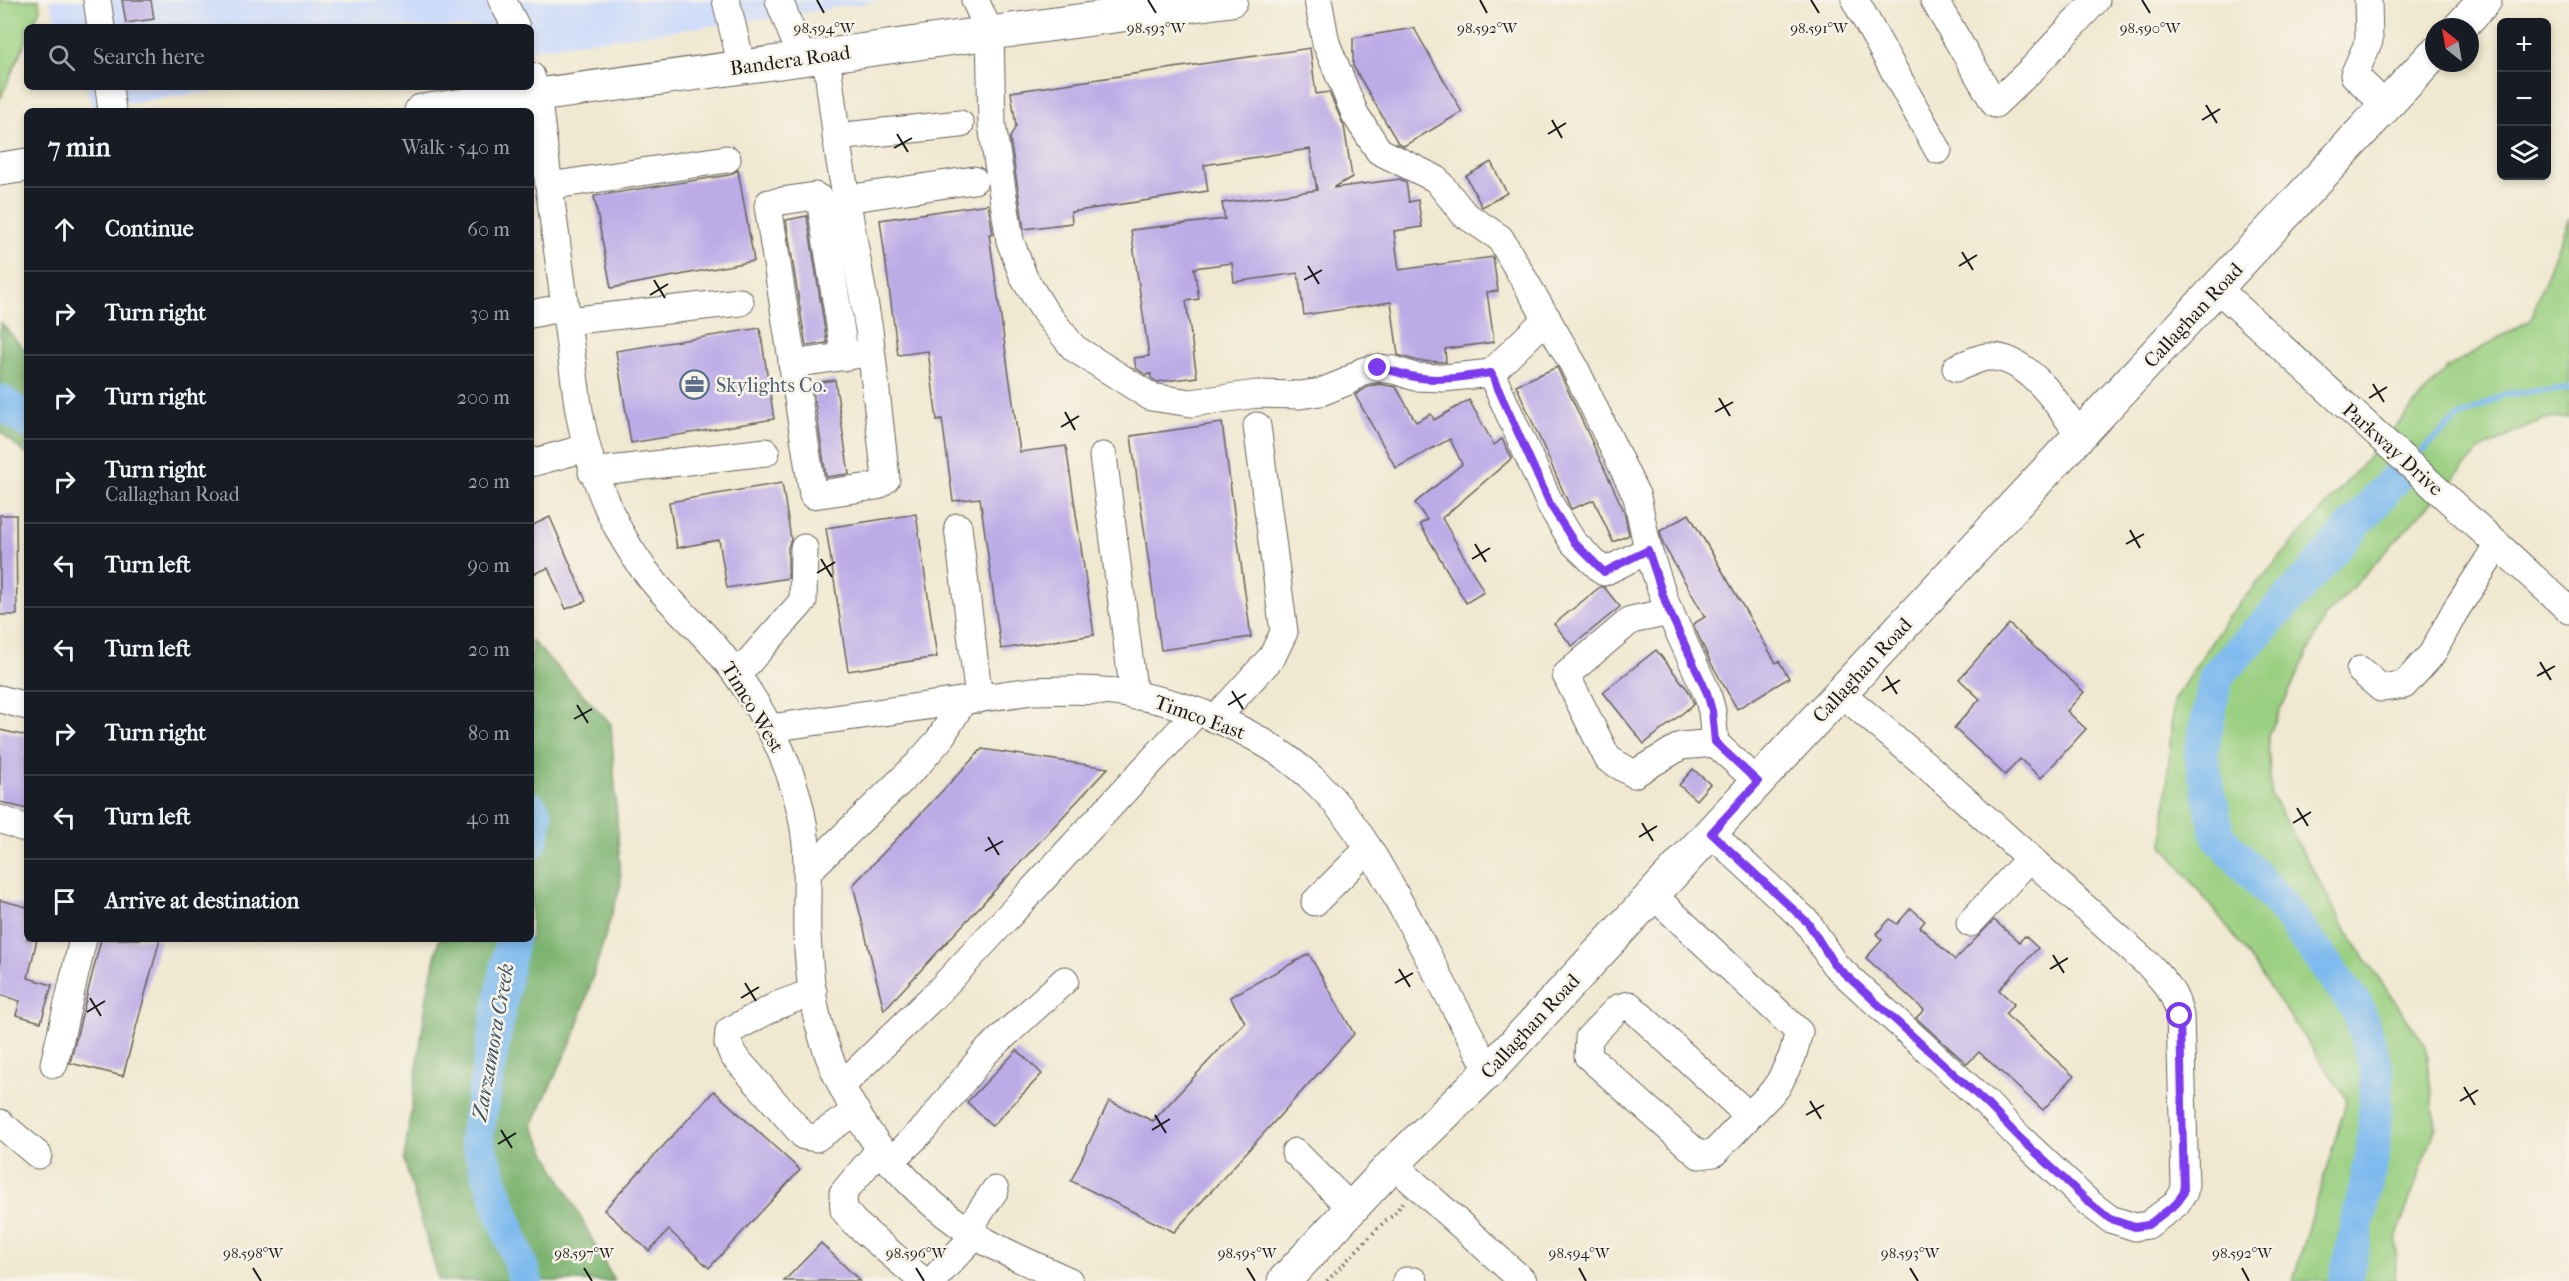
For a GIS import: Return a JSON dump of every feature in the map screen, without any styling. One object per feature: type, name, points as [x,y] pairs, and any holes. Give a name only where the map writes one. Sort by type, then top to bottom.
[{"type":"main road","name":"Bandera Road","points":[[534,85],[742,67],[990,33],[1130,7],[1223,0]]},
{"type":"main road","points":[[2468,18],[2485,0]]},
{"type":"main road","name":"Callaghan Road","points":[[1284,1281],[1393,1164],[1489,1071],[2425,64]]},
{"type":"main road","name":"Bandera Road","points":[[435,108],[512,90]]},
{"type":"main road","points":[[0,169],[24,165]]},
{"type":"street","points":[[97,0],[101,24]]},
{"type":"street","points":[[502,0],[514,24]]},
{"type":"street","points":[[726,0],[742,67]]},
{"type":"street","points":[[779,0],[814,57],[836,137],[872,352],[886,479],[881,485],[816,495],[810,492],[768,206],[773,201],[815,196],[820,200],[845,357]]},
{"type":"street","points":[[975,0],[990,33],[992,125],[1010,241],[1024,278],[1046,312],[1074,348],[1151,397],[1191,403],[1257,394],[1321,392],[1346,382],[1363,371],[1378,368],[1394,370],[1415,377],[1444,378],[1491,373],[1547,318]]},
{"type":"street","points":[[1318,0],[1326,43],[1338,74],[1355,114],[1378,151],[1436,179],[1464,214],[1500,238],[1573,364],[1637,497],[1648,550],[1670,612],[1707,693],[1712,711],[1715,742],[1758,782]]},
{"type":"street","points":[[1855,0],[1938,150]]},
{"type":"street","points":[[1934,0],[1995,105],[2096,0]]},
{"type":"street","points":[[2368,0],[2369,41],[2354,75],[2386,106]]},
{"type":"street","name":"Timco West","points":[[534,85],[589,460],[605,503],[636,558],[657,587],[719,652],[737,675],[770,728],[794,788],[803,823],[807,872],[807,931],[813,992],[821,1031],[842,1085],[885,1155],[919,1192],[971,1233],[1031,1273],[1069,1281]]},
{"type":"street","points":[[109,90],[112,108]]},
{"type":"street","points":[[836,137],[960,124]]},
{"type":"street","points":[[549,186],[727,159]]},
{"type":"street","points":[[846,199],[974,180]]},
{"type":"street","name":"Parkway Drive","points":[[2217,288],[2569,610]]},
{"type":"street","points":[[534,314],[566,314],[740,302]]},
{"type":"street","points":[[792,364],[872,352]]},
{"type":"street","points":[[1956,368],[1986,357],[2010,361],[2039,380],[2080,436]]},
{"type":"street","points":[[1491,373],[1551,506],[1574,542],[1604,572],[1648,550]]},
{"type":"street","points":[[842,1085],[939,991],[1206,716],[1272,657],[1284,632],[1257,426]]},
{"type":"street","points":[[534,463],[766,452]]},
{"type":"street","points":[[1103,456],[1134,696]]},
{"type":"street","points":[[807,872],[917,765],[971,700],[957,527]]},
{"type":"street","points":[[2360,670],[2381,688],[2404,685],[2432,654],[2455,610],[2498,544]]},
{"type":"street","points":[[737,675],[803,601],[804,548]]},
{"type":"street","points":[[1670,612],[1631,620],[1566,675],[1608,759],[1634,774],[1681,746],[1715,742]]},
{"type":"street","name":"Timco East","points":[[770,728],[1032,691],[1073,690],[1134,696],[1206,716],[1258,739],[1292,761],[1340,808],[1380,866],[1489,1071]]},
{"type":"street","points":[[1711,833],[1808,923],[1834,964],[1987,1104],[2090,1203],[2118,1223],[2135,1227],[2148,1225],[2176,1204],[2184,1192],[2180,1016],[2171,987],[1925,764],[1841,693]]},
{"type":"street","points":[[0,699],[24,705]]},
{"type":"street","points":[[0,819],[24,828]]},
{"type":"street","points":[[1315,902],[1368,849]]},
{"type":"street","points":[[1970,923],[2030,858]]},
{"type":"street","points":[[1653,895],[1799,1032],[1792,1057],[1777,1087],[1714,1153],[1700,1155],[1588,1056],[1589,1038],[1618,1008],[1629,1005],[1749,1116]]},
{"type":"street","points":[[54,1064],[82,942]]},
{"type":"street","points":[[923,1281],[854,1222],[844,1210],[843,1193],[885,1155],[926,1127],[985,1053],[1065,980]]},
{"type":"street","points":[[813,992],[778,1005],[729,1031],[728,1043],[733,1055],[804,1136],[816,1138],[856,1111]]},
{"type":"street","points":[[0,1123],[38,1155]]},
{"type":"street","points":[[1295,1152],[1352,1209]]},
{"type":"street","points":[[1393,1164],[1523,1281]]},
{"type":"street","points":[[932,1281],[971,1233],[995,1190]]},
{"type":"street","points":[[1406,1281],[1414,1281]]},
{"type":"path","points":[[1328,1281],[1385,1221],[1394,1216],[1403,1201]]},
{"type":"shaded area","points":[[49,0],[884,0],[771,18],[534,49],[534,24],[58,24]]},
{"type":"shaded area","points":[[86,90],[223,90],[94,107]]},
{"type":"green space","points":[[0,0],[39,0],[40,9],[33,24],[24,24],[24,45],[0,99]]},
{"type":"green space","points":[[2569,217],[2569,418],[2543,419],[2480,450],[2325,617],[2268,736],[2271,795],[2349,935],[2425,1045],[2436,1127],[2397,1235],[2395,1281],[2293,1281],[2347,1099],[2240,944],[2163,845],[2173,701],[2230,614],[2448,367],[2530,320]]},
{"type":"green space","points":[[0,322],[24,349],[24,452],[0,432]]},
{"type":"green space","points":[[534,643],[611,724],[621,884],[576,1032],[532,1125],[614,1281],[439,1281],[404,1160],[428,990],[438,942],[534,942]]},
{"type":"building","points":[[122,0],[151,0],[154,19],[126,23]]},
{"type":"building","points":[[1414,28],[1462,112],[1404,146],[1398,143],[1353,66],[1353,38]]},
{"type":"building","points":[[1310,48],[1316,94],[1329,92],[1344,126],[1352,177],[1333,188],[1400,179],[1406,182],[1409,202],[1418,200],[1422,227],[1394,231],[1399,270],[1493,257],[1498,291],[1487,292],[1494,342],[1445,349],[1446,362],[1418,361],[1398,355],[1391,302],[1304,315],[1298,273],[1234,282],[1232,263],[1194,268],[1199,299],[1186,301],[1197,377],[1157,382],[1151,378],[1151,374],[1146,375],[1136,368],[1134,358],[1149,356],[1131,230],[1225,219],[1222,203],[1317,190],[1310,149],[1204,165],[1208,191],[1071,212],[1072,223],[1024,229],[1010,138],[1016,126],[1011,92]]},
{"type":"building","points":[[1491,162],[1507,193],[1482,207],[1466,176]]},
{"type":"building","points":[[738,170],[754,261],[611,288],[594,196],[729,175]]},
{"type":"building","points":[[988,204],[993,234],[989,234],[1020,452],[1066,446],[1094,635],[1001,649],[980,498],[953,501],[942,419],[937,420],[928,351],[898,355],[880,220]]},
{"type":"building","points":[[807,216],[827,343],[806,346],[786,220]]},
{"type":"building","name":"Skylights Co.","points":[[760,328],[774,419],[631,443],[616,351]]},
{"type":"building","points":[[1557,367],[1624,511],[1629,535],[1613,542],[1594,500],[1571,509],[1516,385]]},
{"type":"building","points":[[835,380],[849,474],[826,477],[812,383]]},
{"type":"building","points":[[1379,384],[1396,387],[1416,422],[1431,414],[1434,420],[1469,400],[1494,445],[1502,439],[1512,458],[1442,518],[1484,592],[1466,603],[1420,524],[1427,520],[1415,503],[1462,464],[1450,439],[1396,468],[1355,395],[1369,386]]},
{"type":"building","points":[[1222,423],[1251,637],[1161,650],[1131,436]]},
{"type":"building","points":[[782,483],[791,539],[788,548],[788,578],[727,588],[719,540],[677,548],[669,502]]},
{"type":"building","points":[[916,514],[937,657],[848,671],[826,528]]},
{"type":"building","points":[[1689,514],[1776,663],[1779,661],[1789,678],[1737,709],[1711,663],[1693,624],[1705,617],[1663,544],[1660,531]]},
{"type":"building","points":[[0,515],[16,515],[17,615],[0,615]]},
{"type":"building","points":[[550,517],[586,601],[566,609],[548,568],[534,574],[534,525]]},
{"type":"building","points":[[1600,587],[1604,587],[1620,607],[1572,646],[1554,624]]},
{"type":"building","points":[[2009,624],[2084,692],[2067,711],[2086,729],[2041,778],[2020,759],[2005,775],[1954,728],[1980,699],[1959,679]]},
{"type":"building","points":[[1656,650],[1688,690],[1694,704],[1644,744],[1603,692]]},
{"type":"building","points":[[0,730],[24,735],[24,808],[0,802]]},
{"type":"building","points":[[982,749],[1108,768],[884,1010],[853,885]]},
{"type":"building","points":[[1693,769],[1710,784],[1696,800],[1679,785]]},
{"type":"building","points":[[0,900],[24,906],[24,942],[36,942],[28,978],[52,985],[41,1022],[16,1015],[20,1001],[0,995]]},
{"type":"building","points":[[1911,908],[1925,921],[1920,927],[1955,960],[1994,920],[2019,942],[2025,936],[2038,948],[1999,990],[2014,1004],[2005,1014],[2074,1076],[2043,1110],[1979,1052],[1967,1064],[1916,1018],[1924,1010],[1866,958],[1882,940],[1876,934],[1890,919],[1897,924]]},
{"type":"building","points":[[100,942],[159,942],[123,1076],[70,1063]]},
{"type":"building","points":[[1309,954],[1354,1034],[1174,1232],[1071,1181],[1109,1101],[1153,1121],[1245,1022],[1230,997]]},
{"type":"building","points":[[1017,1050],[1042,1074],[992,1126],[967,1102]]},
{"type":"building","points":[[714,1091],[800,1170],[709,1268],[669,1230],[649,1251],[604,1210]]},
{"type":"building","points":[[821,1243],[860,1281],[784,1281]]},
{"type":"waterway","points":[[2422,451],[2455,420],[2505,394],[2569,388]]},
{"type":"waterway","name":"Zarzamora Creek","points":[[0,401],[24,419]]},
{"type":"waterway","points":[[2345,1281],[2373,1153],[2377,1071],[2357,1007],[2280,903],[2218,836],[2201,755],[2216,676],[2300,587],[2393,481]]},
{"type":"waterway","name":"Zarzamora Creek","points":[[534,813],[536,816],[534,826]]},
{"type":"waterway","name":"Zarzamora Creek","points":[[511,942],[476,1138],[526,1281]]},
{"type":"place","name":"Skylights Co.","points":[[695,385]]},
{"type":"route","points":[[1378,368],[1394,370],[1415,377],[1444,378],[1491,373],[1551,506],[1574,542],[1604,572],[1648,550],[1666,604],[1707,693],[1712,711],[1715,742],[1758,782],[1711,833],[1808,923],[1834,964],[1987,1104],[2090,1203],[2110,1219],[2124,1225],[2141,1227],[2154,1222],[2181,1199],[2184,1192],[2180,1016]]}]
